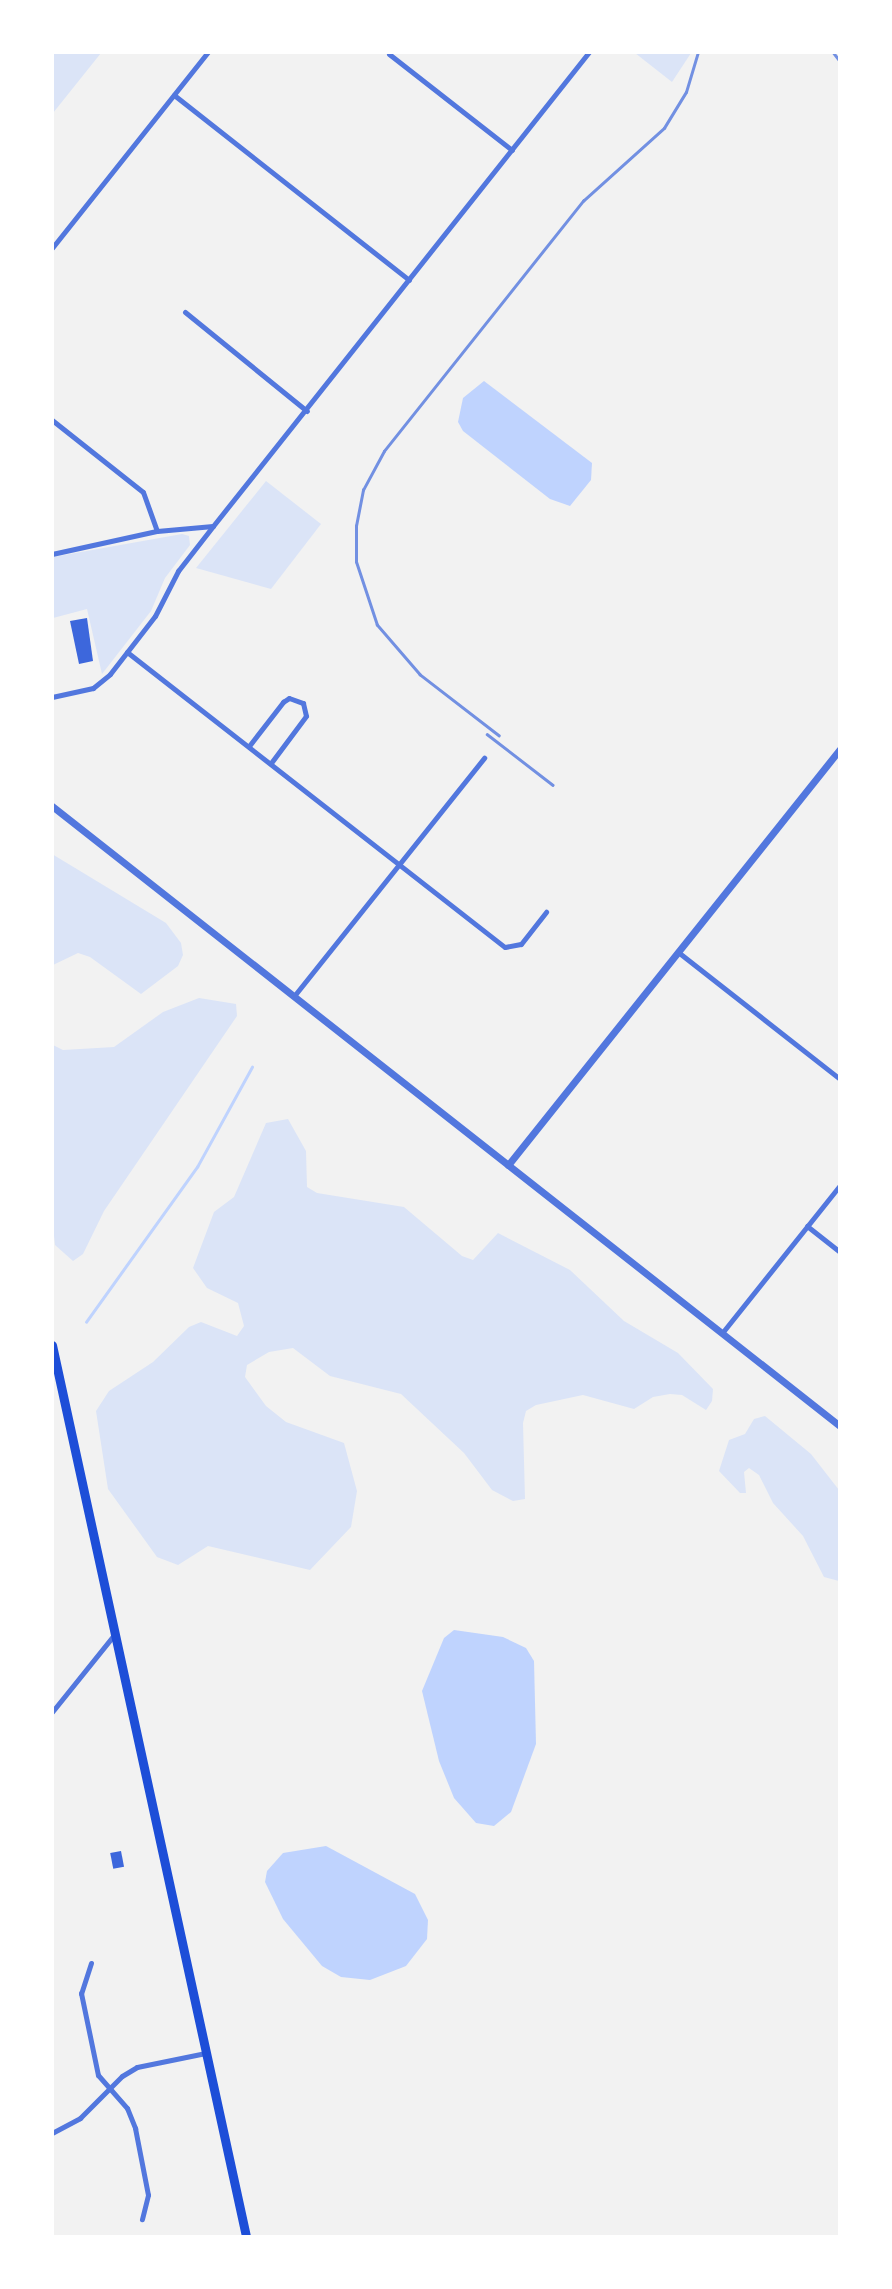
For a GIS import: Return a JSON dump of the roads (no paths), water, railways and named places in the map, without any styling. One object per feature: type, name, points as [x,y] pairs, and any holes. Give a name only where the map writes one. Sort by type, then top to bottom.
[{"type":"main road","points":[[52,1345],[246,2236]]},
{"type":"street","points":[[52,248],[208,52]]},
{"type":"street","points":[[52,696],[93,688],[127,652],[161,607],[178,571],[589,52]]},
{"type":"street","points":[[389,54],[512,150]]},
{"type":"street","points":[[174,95],[409,280]]},
{"type":"street","points":[[186,312],[307,411]]},
{"type":"street","points":[[52,420],[143,492],[158,531]]},
{"type":"street","points":[[52,554],[158,531],[213,526]]},
{"type":"street","points":[[127,652],[505,947],[522,944],[546,912]]},
{"type":"street","points":[[249,746],[283,702],[289,698],[303,703],[306,716],[271,763]]},
{"type":"street","points":[[508,1165],[839,749]]},
{"type":"street","points":[[293,996],[484,758]]},
{"type":"street","points":[[52,806],[839,1426]]},
{"type":"street","points":[[678,952],[839,1079]]},
{"type":"street","points":[[722,1333],[839,1185]]},
{"type":"street","points":[[807,1226],[839,1252]]},
{"type":"street","points":[[52,1712],[114,1635]]},
{"type":"street","points":[[92,1963],[80,1993],[98,2075],[107,2089],[127,2108],[135,2128],[148,2196],[142,2219]]},
{"type":"street","points":[[52,2133],[80,2118],[107,2089],[137,2067],[206,2053]]},
{"type":"water","points":[[484,381],[592,463],[591,480],[570,506],[550,499],[463,431],[458,422],[463,398]]},
{"type":"water","points":[[454,1630],[503,1637],[526,1648],[534,1661],[536,1744],[511,1812],[494,1826],[476,1823],[454,1798],[439,1761],[422,1691],[444,1638]]},
{"type":"water","points":[[326,1846],[415,1894],[428,1920],[427,1939],[406,1966],[370,1980],[341,1977],[322,1966],[283,1919],[265,1882],[267,1871],[283,1853]]},
{"type":"waterway","points":[[86,1322],[197,1167],[252,1067]]},
{"type":"railway","points":[[499,736],[420,675],[377,625],[356,562],[356,526],[363,490],[384,451],[583,201],[664,128],[686,92],[698,52]]},
{"type":"railway","points":[[833,52],[840,61]]},
{"type":"railway","points":[[487,734],[553,785]]}]
